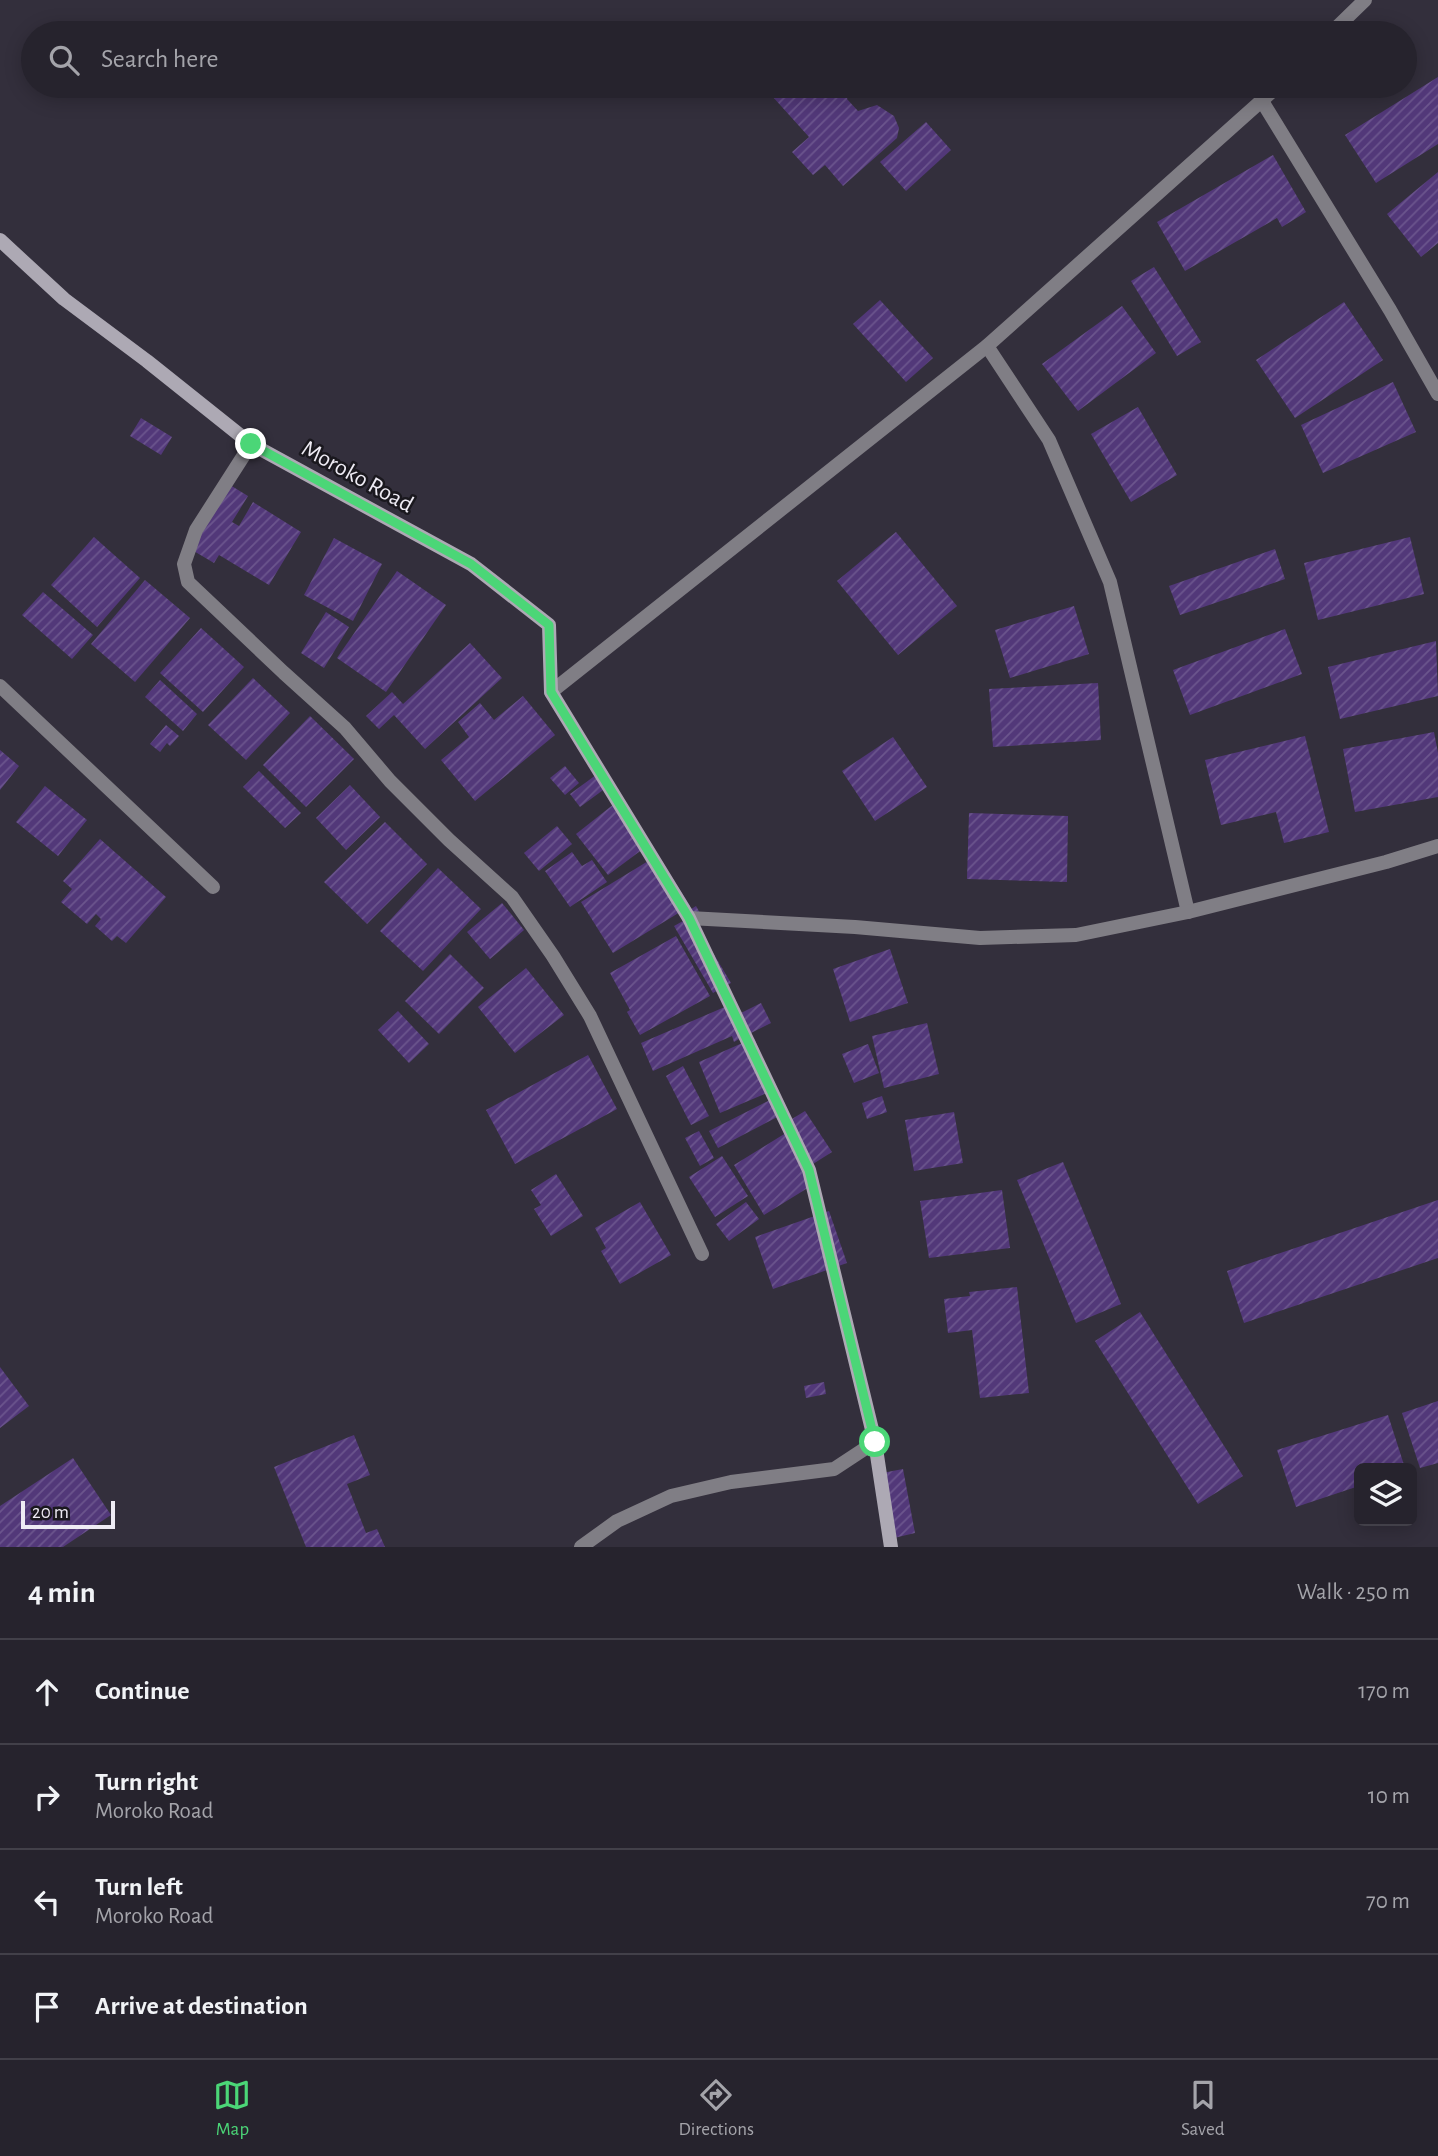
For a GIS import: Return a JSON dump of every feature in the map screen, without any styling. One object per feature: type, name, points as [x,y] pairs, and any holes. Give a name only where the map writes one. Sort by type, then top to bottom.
[{"type":"street","points":[[1343,21],[1365,0]]},
{"type":"street","points":[[891,1547],[875,1442],[809,1170],[689,918],[551,692],[987,346],[1265,98]]},
{"type":"street","points":[[1262,101],[1390,310],[1438,394]]},
{"type":"street","name":"Moroko Road","points":[[0,240],[64,299],[251,444],[471,564],[549,625],[551,692]]},
{"type":"street","points":[[987,346],[1049,440],[1110,582],[1188,912]]},
{"type":"street","points":[[251,444],[196,530],[184,564],[188,582],[345,728],[390,781],[449,841],[512,897],[554,956],[590,1016],[702,1254]]},
{"type":"street","points":[[0,687],[213,887]]},
{"type":"street","points":[[689,918],[980,938],[1076,935],[1188,912],[1438,846]]},
{"type":"street","points":[[581,1547],[617,1521],[671,1496],[731,1482],[834,1469],[875,1442]]},
{"type":"building","points":[[1438,77],[1438,144],[1376,183],[1345,135],[1404,98],[1417,98],[1417,90]]},
{"type":"building","points":[[774,98],[847,98],[858,111],[877,105],[894,116],[899,128],[897,138],[843,186],[825,165],[813,175],[792,152],[809,137]]},
{"type":"building","points":[[926,122],[951,150],[906,191],[880,162]]},
{"type":"building","points":[[1273,155],[1306,212],[1282,227],[1277,218],[1185,271],[1157,222]]},
{"type":"building","points":[[1438,172],[1438,243],[1421,257],[1387,214]]},
{"type":"building","points":[[1154,267],[1201,342],[1177,356],[1131,281]]},
{"type":"building","points":[[880,300],[933,358],[906,382],[853,324]]},
{"type":"building","points":[[1344,302],[1383,360],[1295,418],[1256,360]]},
{"type":"building","points":[[1122,306],[1156,353],[1078,411],[1042,364]]},
{"type":"building","points":[[1393,382],[1416,432],[1323,473],[1301,425]]},
{"type":"building","points":[[1138,407],[1177,475],[1131,502],[1091,434]]},
{"type":"building","points":[[141,418],[172,437],[161,455],[130,436]]},
{"type":"building","points":[[230,485],[248,496],[232,522],[239,526],[253,502],[301,532],[269,585],[219,555],[214,563],[192,550]]},
{"type":"building","points":[[896,532],[957,606],[898,655],[837,581]]},
{"type":"building","points":[[94,537],[140,578],[97,627],[51,585]]},
{"type":"building","points":[[1410,537],[1424,594],[1318,620],[1304,563]]},
{"type":"building","points":[[334,538],[382,564],[353,621],[304,595]]},
{"type":"building","points":[[1275,549],[1285,579],[1180,615],[1169,586]]},
{"type":"building","points":[[397,571],[446,605],[386,692],[337,658]]},
{"type":"building","points":[[145,580],[190,618],[135,682],[91,644]]},
{"type":"building","points":[[43,592],[93,635],[72,659],[22,615]]},
{"type":"building","points":[[1074,606],[1089,654],[1010,678],[995,630]]},
{"type":"building","points":[[326,612],[349,627],[324,668],[301,653]]},
{"type":"building","points":[[201,628],[244,667],[203,712],[160,673]]},
{"type":"building","points":[[1285,629],[1302,674],[1190,715],[1173,670]]},
{"type":"building","points":[[1436,641],[1438,696],[1340,719],[1328,667]]},
{"type":"building","points":[[470,643],[502,678],[425,749],[394,715],[379,729],[366,716],[392,692],[403,704]]},
{"type":"building","points":[[253,678],[290,713],[246,760],[208,725]]},
{"type":"building","points":[[160,680],[197,714],[183,731],[145,697]]},
{"type":"building","points":[[1098,683],[1101,740],[993,747],[989,689]]},
{"type":"building","points":[[523,696],[555,735],[475,801],[441,760],[469,737],[458,722],[480,703],[494,720]]},
{"type":"building","points":[[310,716],[354,759],[306,807],[263,765]]},
{"type":"building","points":[[166,725],[179,736],[170,746],[167,743],[160,752],[150,744]]},
{"type":"building","points":[[1434,732],[1438,753],[1438,797],[1355,812],[1343,749]]},
{"type":"building","points":[[1305,736],[1329,832],[1284,843],[1276,812],[1221,825],[1205,760]]},
{"type":"building","points":[[893,737],[927,787],[875,821],[842,771]]},
{"type":"building","points":[[0,750],[19,766],[0,790]]},
{"type":"building","points":[[565,766],[579,783],[565,795],[550,778]]},
{"type":"building","points":[[259,771],[301,813],[285,828],[243,787]]},
{"type":"building","points":[[600,772],[610,785],[580,807],[570,794]]},
{"type":"building","points":[[350,785],[380,817],[346,850],[316,818]]},
{"type":"building","points":[[45,786],[87,820],[58,856],[16,822]]},
{"type":"building","points":[[614,804],[647,846],[608,875],[576,834]]},
{"type":"building","points":[[969,813],[1068,816],[1067,882],[967,879]]},
{"type":"building","points":[[385,822],[427,864],[367,924],[324,882]]},
{"type":"building","points":[[557,826],[572,844],[539,871],[524,853]]},
{"type":"building","points":[[100,839],[166,897],[126,943],[117,936],[112,941],[95,926],[101,919],[96,914],[87,924],[61,902],[72,889],[63,881]]},
{"type":"building","points":[[572,852],[582,866],[592,860],[607,882],[570,907],[545,871]]},
{"type":"building","points":[[658,855],[690,906],[613,953],[581,902]]},
{"type":"building","points":[[438,868],[481,909],[423,971],[380,931]]},
{"type":"building","points":[[502,903],[524,930],[490,959],[467,932]]},
{"type":"building","points":[[696,906],[705,922],[697,926],[731,983],[713,993],[674,926],[683,921],[680,916]]},
{"type":"building","points":[[676,936],[710,996],[640,1035],[610,973]]},
{"type":"building","points":[[890,949],[908,1003],[850,1022],[833,969]]},
{"type":"building","points":[[450,954],[484,988],[439,1034],[405,1001]]},
{"type":"building","points":[[526,968],[564,1015],[515,1053],[478,1007]]},
{"type":"building","points":[[761,1003],[771,1023],[751,1033],[741,1013]]},
{"type":"building","points":[[727,1006],[741,1038],[734,1042],[732,1036],[653,1071],[641,1043]]},
{"type":"building","points":[[398,1011],[429,1044],[409,1063],[378,1030]]},
{"type":"building","points":[[927,1023],[939,1074],[884,1088],[872,1036]]},
{"type":"building","points":[[754,1038],[776,1089],[720,1113],[699,1062]]},
{"type":"building","points":[[868,1044],[879,1073],[854,1083],[842,1054]]},
{"type":"building","points":[[588,1055],[617,1109],[515,1164],[486,1110]]},
{"type":"building","points":[[683,1066],[709,1116],[691,1125],[666,1076]]},
{"type":"building","points":[[882,1096],[887,1112],[867,1119],[862,1103]]},
{"type":"building","points":[[776,1097],[785,1113],[718,1148],[709,1131]]},
{"type":"building","points":[[805,1111],[832,1152],[813,1164],[787,1122]]},
{"type":"building","points":[[954,1112],[963,1163],[914,1171],[905,1120]]},
{"type":"building","points":[[699,1131],[714,1158],[700,1166],[685,1138]]},
{"type":"building","points":[[789,1131],[819,1181],[764,1215],[734,1165]]},
{"type":"building","points":[[722,1156],[748,1196],[715,1217],[689,1177]]},
{"type":"building","points":[[1063,1162],[1121,1304],[1076,1323],[1017,1180]]},
{"type":"building","points":[[556,1174],[583,1216],[551,1236],[534,1209],[541,1205],[531,1190]]},
{"type":"building","points":[[1002,1190],[1010,1248],[929,1258],[920,1201]]},
{"type":"building","points":[[1438,1200],[1438,1258],[1244,1323],[1227,1271]]},
{"type":"building","points":[[640,1202],[671,1255],[620,1284],[601,1251],[606,1248],[595,1228]]},
{"type":"building","points":[[746,1202],[759,1219],[729,1241],[716,1224]]},
{"type":"building","points":[[829,1211],[847,1263],[773,1289],[755,1237]]},
{"type":"building","points":[[1017,1287],[1029,1393],[980,1398],[972,1330],[948,1333],[944,1299],[970,1296],[969,1292]]},
{"type":"building","points":[[1140,1312],[1243,1476],[1198,1504],[1095,1341]]},
{"type":"building","points":[[0,1367],[29,1406],[0,1428]]},
{"type":"building","points":[[824,1382],[826,1394],[806,1398],[804,1386]]},
{"type":"building","points":[[1438,1401],[1438,1463],[1420,1468],[1402,1413]]},
{"type":"building","points":[[1388,1415],[1403,1463],[1354,1463],[1354,1488],[1296,1507],[1277,1450]]},
{"type":"building","points":[[354,1435],[370,1475],[347,1484],[366,1533],[377,1529],[385,1547],[306,1547],[274,1467]]},
{"type":"building","points":[[73,1458],[111,1515],[63,1547],[0,1547],[0,1506]]},
{"type":"building","points":[[903,1469],[915,1533],[894,1538],[882,1473]]},
{"type":"route","points":[[251,444],[471,564],[549,625],[551,692],[689,918],[809,1170],[875,1442]]}]
